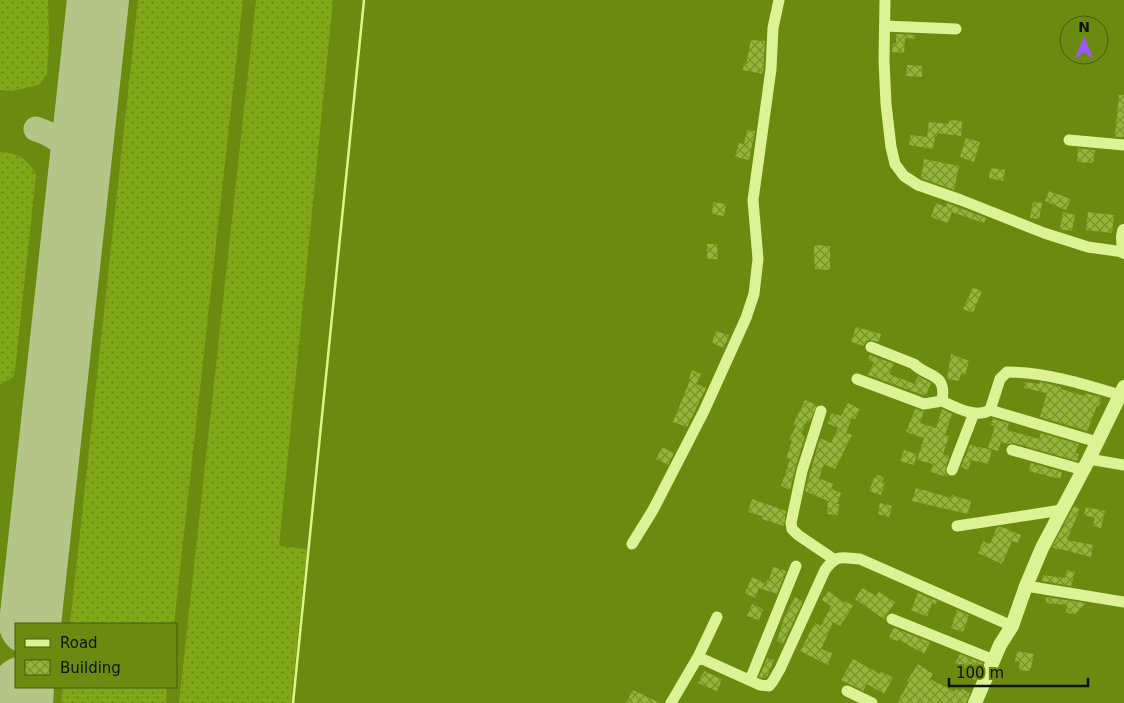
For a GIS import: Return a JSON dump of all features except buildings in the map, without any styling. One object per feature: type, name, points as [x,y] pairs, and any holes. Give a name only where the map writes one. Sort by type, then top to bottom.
[{"type":"street","points":[[632,544],[654,510],[704,410],[746,318],[754,294],[758,259],[753,200],[771,69],[772,28],[779,0]]},
{"type":"street","points":[[885,0],[886,104],[895,164],[904,176],[918,185],[1044,233],[1088,247],[1124,252],[1124,231]]},
{"type":"street","points":[[885,26],[956,29]]},
{"type":"street","points":[[1069,140],[1124,145]]},
{"type":"street","points":[[871,348],[914,364],[938,378],[944,391],[942,401]]},
{"type":"street","points":[[975,703],[1012,626],[1042,548],[1086,465],[1122,391],[1033,374],[1007,372],[1000,379],[990,410]]},
{"type":"street","points":[[857,379],[924,404],[942,401],[974,413],[982,414],[990,410],[1097,442]]},
{"type":"street","points":[[821,411],[802,471],[791,523],[792,529],[798,535],[835,560]]},
{"type":"street","points":[[952,470],[974,413]]},
{"type":"street","points":[[1012,450],[1086,465],[1124,465]]},
{"type":"street","points":[[957,526],[1062,510]]},
{"type":"street","points":[[698,657],[760,685],[768,686],[773,682],[825,570],[829,564],[842,556],[860,559],[1012,626]]},
{"type":"street","points":[[750,680],[796,566]]},
{"type":"street","points":[[1026,586],[1124,602]]},
{"type":"street","points":[[671,703],[698,657],[717,617]]},
{"type":"street","points":[[892,619],[994,660]]},
{"type":"street","points":[[847,691],[872,703]]},
{"type":"green space","points":[[0,0],[48,0],[49,41],[47,74],[39,85],[12,91],[0,90]]},
{"type":"green space","points":[[138,0],[243,0],[174,623],[70,623]]},
{"type":"green space","points":[[256,0],[333,0],[279,546],[307,549],[291,703],[179,703]]},
{"type":"green space","points":[[0,152],[17,155],[22,158],[30,165],[36,175],[15,370],[13,377],[2,384],[0,384]]},
{"type":"green space","points":[[63,688],[167,688],[166,703],[61,703]]},
{"type":"waterway","points":[[293,703],[364,0]]},
{"type":"taxiway","points":[[86,0],[90,76]]},
{"type":"taxiway","points":[[36,129],[55,137],[66,148],[74,162],[78,182]]},
{"type":"runway","points":[[30,623],[98,0]]},
{"type":"runway","points":[[22,703],[23,688]]}]
